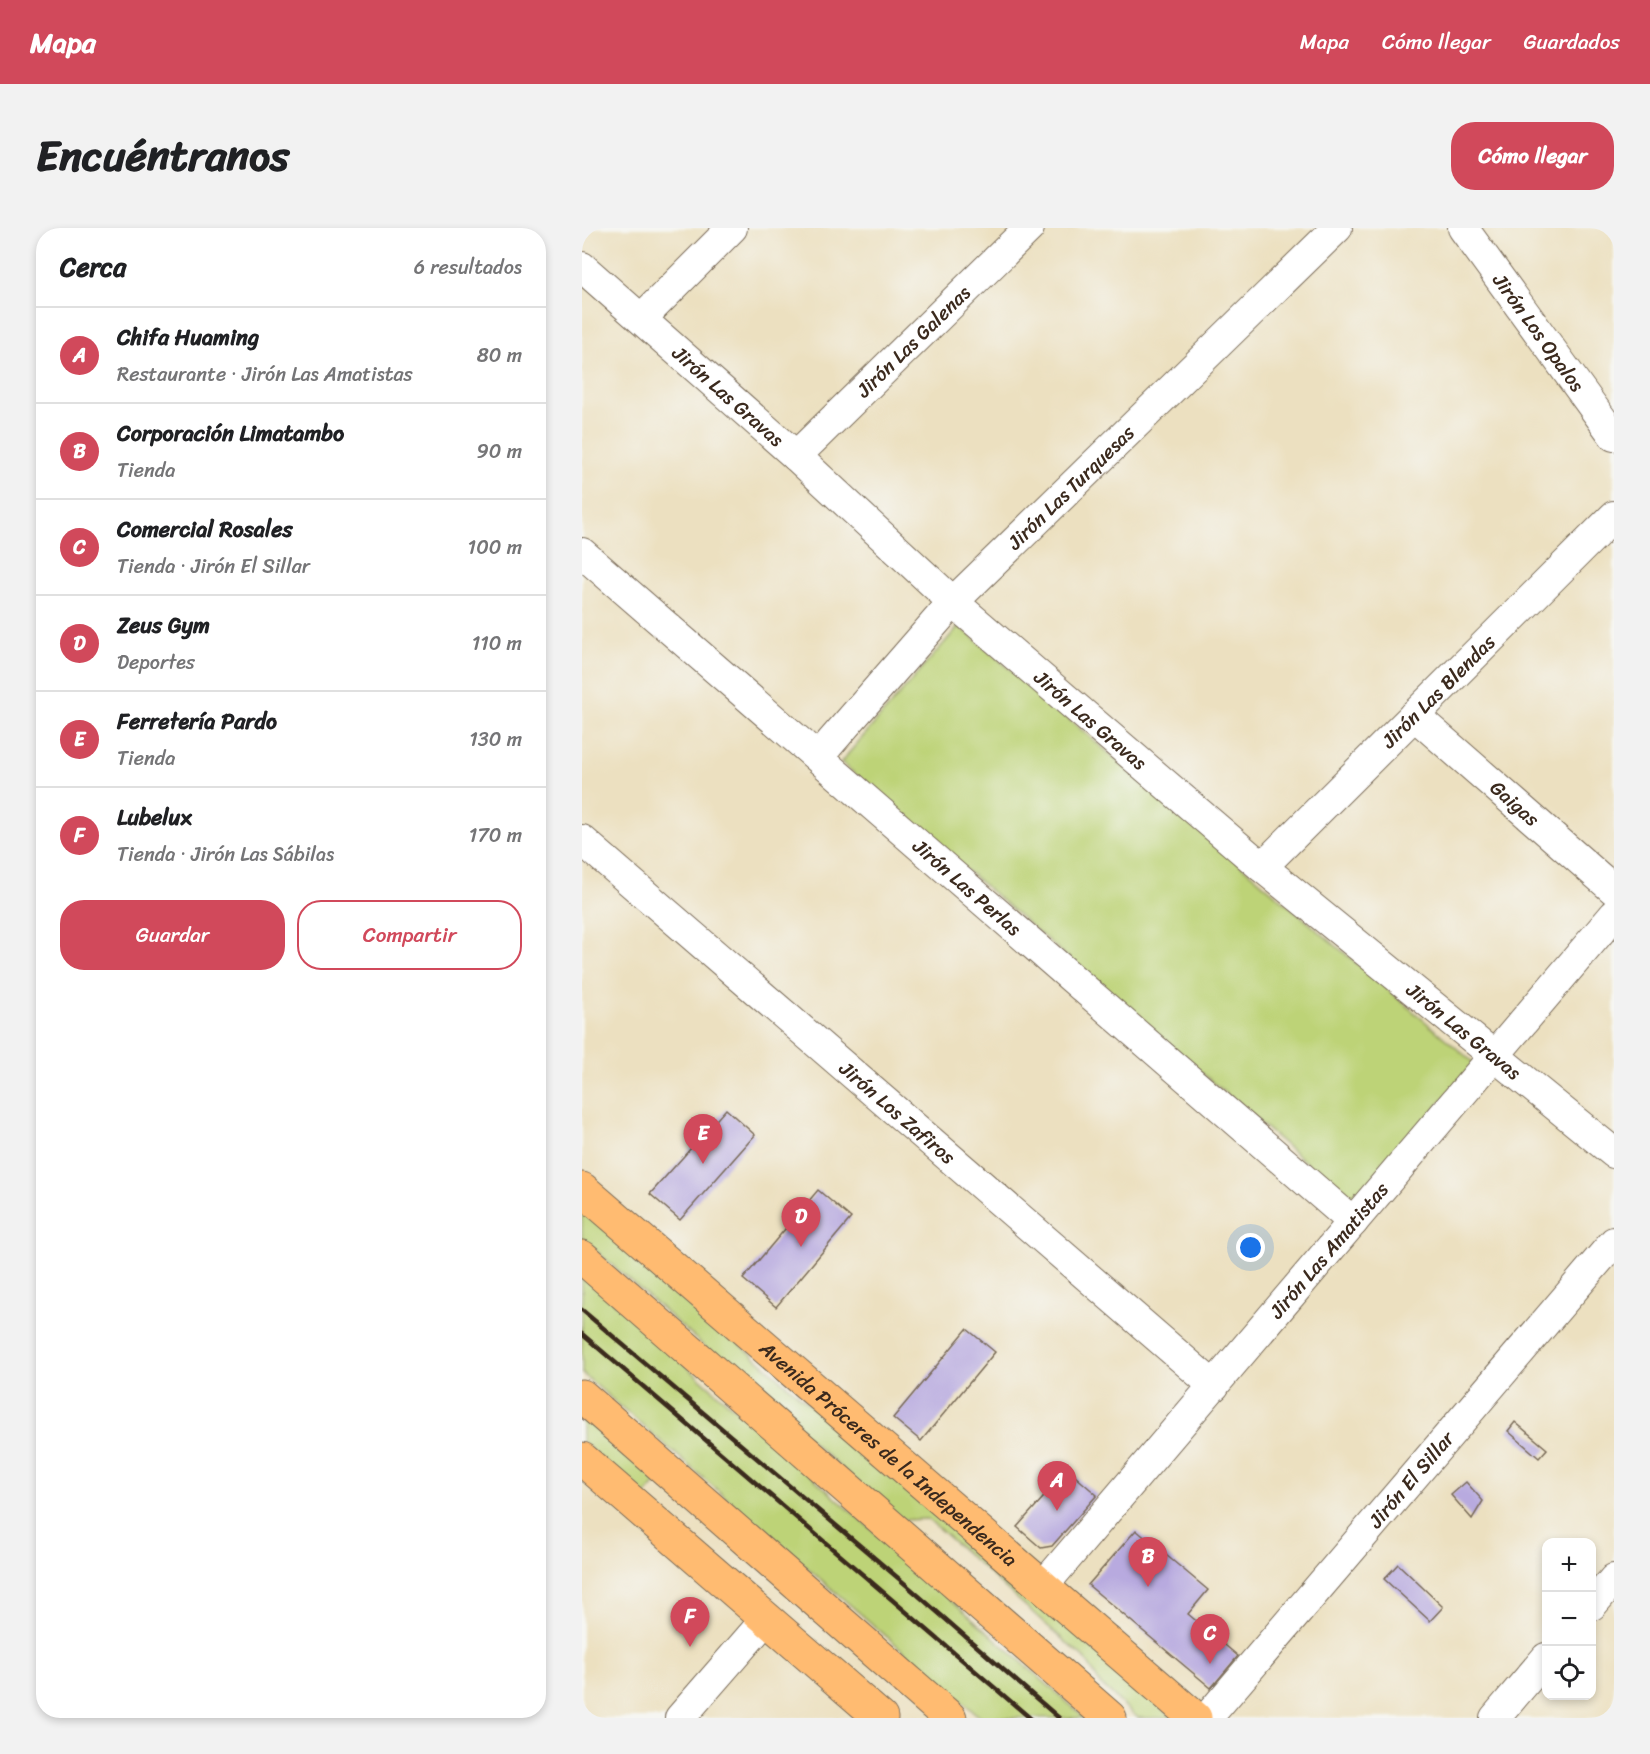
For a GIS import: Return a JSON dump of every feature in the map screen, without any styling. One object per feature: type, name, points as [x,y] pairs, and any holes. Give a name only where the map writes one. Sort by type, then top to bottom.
[{"type":"main road","name":"Avenida Próceres de la Independencia","points":[[582,1189],[1195,1718]]},
{"type":"main road","points":[[582,1257],[1110,1718]]},
{"type":"main road","points":[[582,1396],[950,1718]]},
{"type":"main road","points":[[582,1459],[880,1718]]},
{"type":"street","points":[[642,318],[732,228]]},
{"type":"street","name":"Jirón Las Galenas","points":[[796,456],[1029,228]]},
{"type":"street","name":"Jirón Las Turquesas","points":[[818,757],[953,602],[1336,228]]},
{"type":"street","name":"Jirón Los Opalos","points":[[1463,228],[1614,436]]},
{"type":"street","name":"Jirón Las Gravas","points":[[582,267],[796,456],[953,602],[1262,867],[1614,1153]]},
{"type":"street","name":"Jirón Las Blendas","points":[[1262,867],[1614,516]]},
{"type":"street","name":"Jirón Las Perlas","points":[[582,553],[1353,1222]]},
{"type":"street","name":"Gaigas","points":[[1414,715],[1614,890]]},
{"type":"street","name":"Jirón Los Zafiros","points":[[582,840],[1214,1386]]},
{"type":"street","name":"Jirón Las Amatistas","points":[[1043,1586],[1614,915]]},
{"type":"street","name":"Jirón El Sillar","points":[[1206,1718],[1614,1242]]},
{"type":"street","points":[[1596,1600],[1614,1579]]},
{"type":"street","points":[[680,1718],[767,1618]]},
{"type":"street","points":[[1495,1718],[1542,1663]]},
{"type":"green space","points":[[959,626],[1474,1063],[1354,1204],[841,762]]},
{"type":"green space","points":[[582,1208],[1173,1718],[1138,1718],[1100,1684],[1087,1661],[928,1519],[900,1520],[582,1238]]},
{"type":"green space","points":[[582,1274],[1085,1718],[981,1718],[582,1373]]},
{"type":"green space","points":[[582,1415],[658,1481],[645,1496],[582,1441]]},
{"type":"building","points":[[726,1109],[755,1135],[680,1220],[650,1194]]},
{"type":"building","points":[[818,1190],[851,1218],[776,1307],[743,1279]]},
{"type":"building","points":[[967,1329],[995,1352],[921,1441],[893,1418]]},
{"type":"building","points":[[1515,1422],[1547,1449],[1539,1458],[1508,1431]]},
{"type":"building","points":[[1068,1470],[1097,1495],[1052,1546],[1041,1548],[1017,1527]]},
{"type":"building","points":[[1466,1482],[1483,1501],[1472,1519],[1451,1495]]},
{"type":"building","points":[[1136,1530],[1208,1590],[1188,1614],[1238,1656],[1211,1688],[1088,1585]]},
{"type":"building","points":[[1398,1564],[1443,1607],[1430,1621],[1384,1579]]},
{"type":"railway","points":[[582,1310],[904,1583],[1059,1718]]},
{"type":"railway","points":[[582,1334],[1030,1718]]},
{"type":"place","name":"Ferretería Pardo","points":[[703,1164]]},
{"type":"place","name":"Zeus Gym","points":[[801,1247]]},
{"type":"place","name":"Chifa Huaming","points":[[1057,1511]]},
{"type":"place","name":"Corporación Limatambo","points":[[1148,1587]]},
{"type":"place","name":"Lubelux","points":[[690,1647]]},
{"type":"place","name":"Comercial Rosales","points":[[1210,1664]]}]
